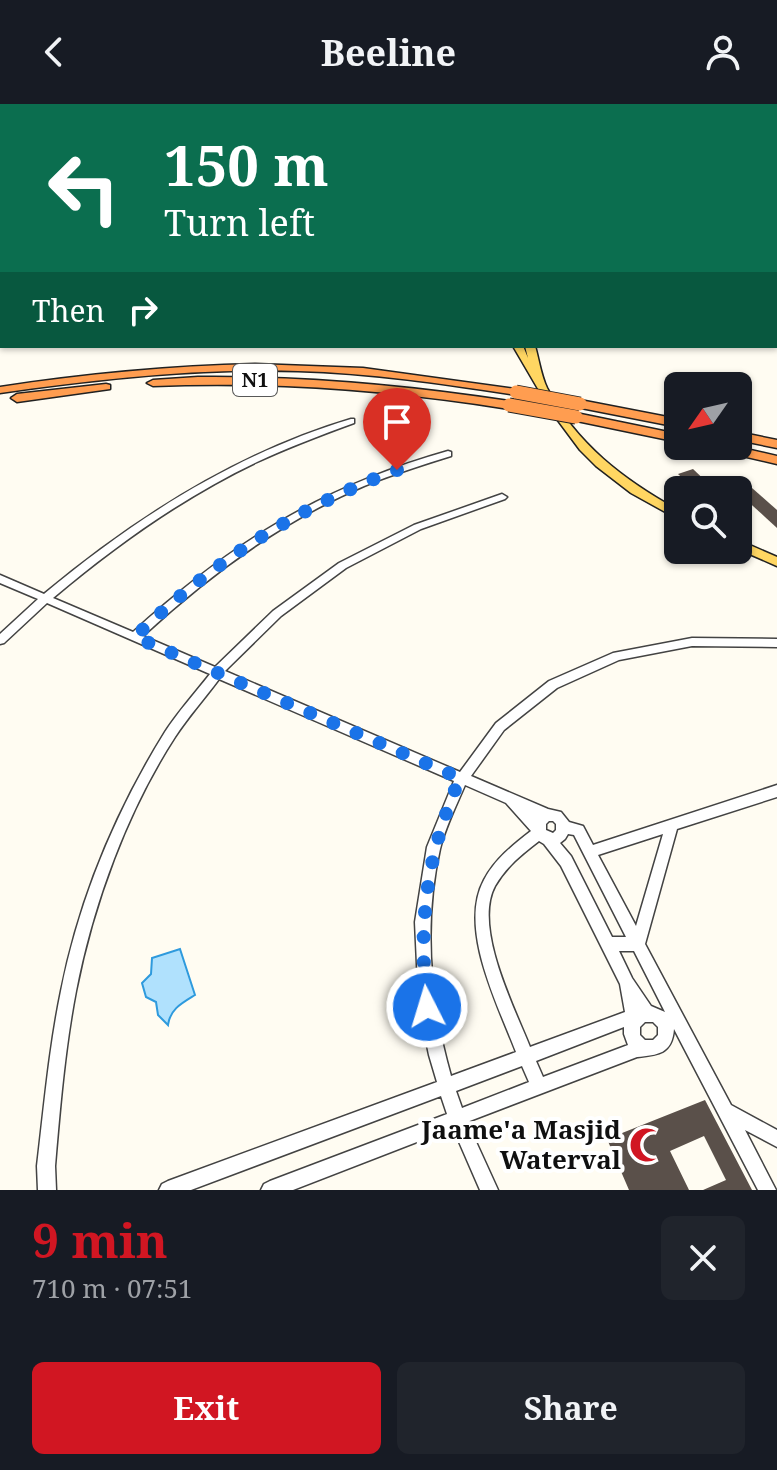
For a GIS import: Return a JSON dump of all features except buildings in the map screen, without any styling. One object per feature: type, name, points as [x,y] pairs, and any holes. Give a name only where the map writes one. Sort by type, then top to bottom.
[{"type":"highway","name":"N1","points":[[0,390],[130,373],[260,368],[383,374],[516,392],[664,434]]},
{"type":"highway","name":"N1","points":[[0,401],[128,385],[263,380],[417,390],[509,405],[664,421]]},
{"type":"highway","points":[[752,439],[777,443]]},
{"type":"highway","points":[[752,453],[777,458]]},
{"type":"main road","points":[[516,348],[558,419],[582,448],[636,491],[664,507]]},
{"type":"main road","points":[[531,348],[541,386]]},
{"type":"main road","points":[[752,550],[777,562]]},
{"type":"street","points":[[0,640],[44,598],[100,552],[191,491],[261,455],[351,421]]},
{"type":"street","points":[[135,637],[208,571],[279,524],[351,488],[448,454]]},
{"type":"street","points":[[47,1190],[46,1166],[63,1017],[93,896],[126,813],[169,736],[216,674],[285,605],[351,559],[420,524],[502,497]]},
{"type":"street","points":[[0,579],[559,819],[550,833]]},
{"type":"street","points":[[489,1190],[456,1119],[446,1087],[427,1007],[422,944],[426,886],[432,857],[460,778],[493,732],[511,714],[541,691],[588,665],[674,642],[725,639],[777,643]]},
{"type":"street","points":[[589,852],[777,791]]},
{"type":"street","points":[[505,797],[550,833]]},
{"type":"street","points":[[547,815],[540,820],[566,861],[627,983],[642,1017],[635,1038],[648,1048]]},
{"type":"street","points":[[638,944],[672,825]]},
{"type":"street","points":[[539,1087],[485,949],[480,917],[496,871],[515,850],[550,833],[578,830],[767,1190]]},
{"type":"street","points":[[608,944],[638,944]]},
{"type":"street","points":[[168,1190],[626,1019],[672,1007]]},
{"type":"street","points":[[642,1017],[665,1025],[666,1038]]},
{"type":"street","points":[[270,1190],[637,1049],[658,1048],[666,1038],[684,1031]]},
{"type":"street","points":[[726,1111],[777,1139]]},
{"type":"water","points":[[180,949],[195,995],[174,1011],[168,1025],[158,1015],[156,1002],[146,997],[142,983],[151,974],[152,958]]},
{"type":"place","name":"Jaame'a Masjid Waterval","points":[[647,1145]]},
{"type":"route","points":[[397,470],[326,499],[253,539],[208,571],[135,637],[460,778],[438,833],[426,886],[422,944],[427,1007]]}]
